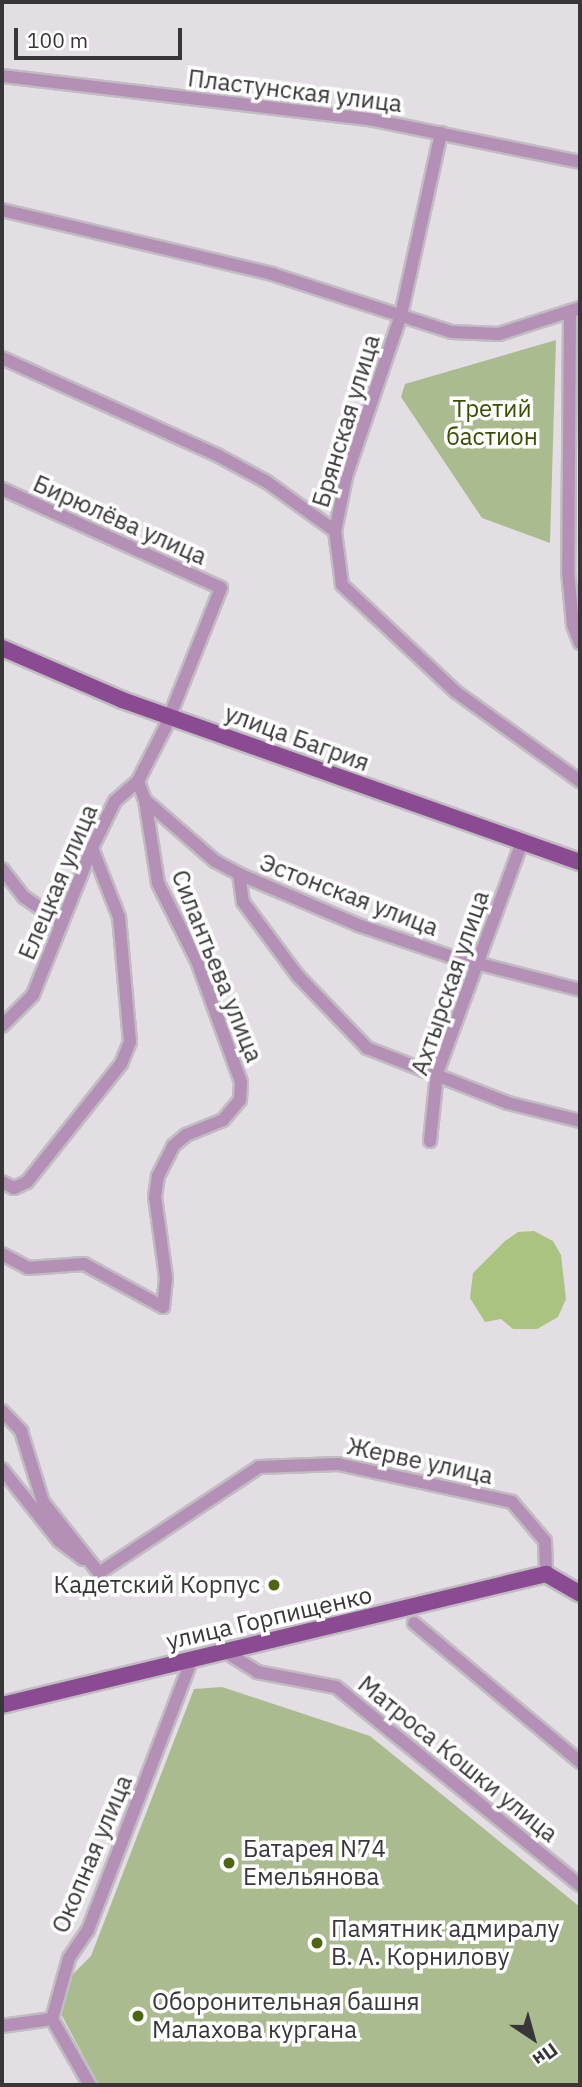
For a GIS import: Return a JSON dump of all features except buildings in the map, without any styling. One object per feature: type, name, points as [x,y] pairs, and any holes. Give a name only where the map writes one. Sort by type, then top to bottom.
[{"type":"main road","name":"улица Багрия","points":[[2,648],[168,715],[580,862]]},
{"type":"main road","points":[[545,1574],[580,1594]]},
{"type":"main road","name":"улица Горпищенко","points":[[2,1705],[545,1574]]},
{"type":"street","name":"Пластунская улица","points":[[2,76],[374,120],[580,162]]},
{"type":"street","name":"Брянская улица","points":[[442,133],[401,315],[346,477],[335,531],[342,585],[456,692],[580,781]]},
{"type":"street","points":[[2,210],[272,274],[452,332],[499,334],[575,309],[568,571],[573,625],[580,643]]},
{"type":"street","points":[[2,358],[217,455],[267,482],[335,531]]},
{"type":"street","name":"Бирюлёва улица","points":[[2,489],[221,588]]},
{"type":"street","name":"Елецкая улица","points":[[2,1026],[33,995],[60,922],[92,848],[115,801],[138,781],[221,588]]},
{"type":"street","name":"Эстонская улица","points":[[138,781],[145,800],[215,861],[239,874],[358,925],[580,990]]},
{"type":"street","name":"Силантьева улица","points":[[2,1254],[28,1268],[84,1264],[163,1307],[166,1278],[155,1197],[158,1176],[173,1146],[186,1135],[223,1120],[240,1100],[241,1082],[197,961],[158,883],[145,800]]},
{"type":"street","name":"Ахтырская улица","points":[[430,1141],[437,1073],[522,842]]},
{"type":"street","points":[[2,1182],[14,1188],[27,1182],[121,1064],[131,1042],[124,1007],[119,917],[92,848]]},
{"type":"street","points":[[2,869],[24,897],[60,922]]},
{"type":"street","points":[[239,874],[243,902],[258,923],[298,976],[367,1048],[437,1073],[508,1103],[580,1121]]},
{"type":"street","points":[[2,1411],[21,1431],[43,1502],[99,1573]]},
{"type":"street","name":"Жерве улица","points":[[99,1573],[259,1467],[338,1464],[512,1502],[545,1541],[545,1574]]},
{"type":"street","points":[[2,1469],[59,1541],[99,1573]]},
{"type":"street","points":[[414,1623],[580,1762]]},
{"type":"street","name":"Матроса Кошки улица","points":[[224,1651],[257,1672],[336,1686],[580,1885]]},
{"type":"street","name":"Окопная улица","points":[[52,2019],[69,1958],[88,1930],[192,1659]]},
{"type":"street","points":[[2,2026],[52,2019],[90,2085]]},
{"type":"green space","name":"Третий бастион","points":[[556,340],[550,543],[482,518],[401,397],[405,384]]},
{"type":"green space","points":[[222,1687],[370,1736],[580,1907],[580,2085],[99,2085],[61,2014],[62,1995],[72,1975],[91,1956],[194,1689]]},
{"type":"shaded area","points":[[534,1231],[553,1241],[561,1255],[566,1299],[558,1317],[537,1329],[513,1329],[501,1319],[485,1322],[470,1298],[473,1273],[505,1241],[518,1232]]},
{"type":"place","name":"Кадетский Корпус","points":[[274,1585]]},
{"type":"place","name":"Батарея N74 Емельянова","points":[[229,1863]]},
{"type":"place","name":"Памятник адмиралу В. А. Корнилову","points":[[317,1943]]},
{"type":"place","name":"Оборонительная башня Малахова кургана","points":[[138,2016]]}]
